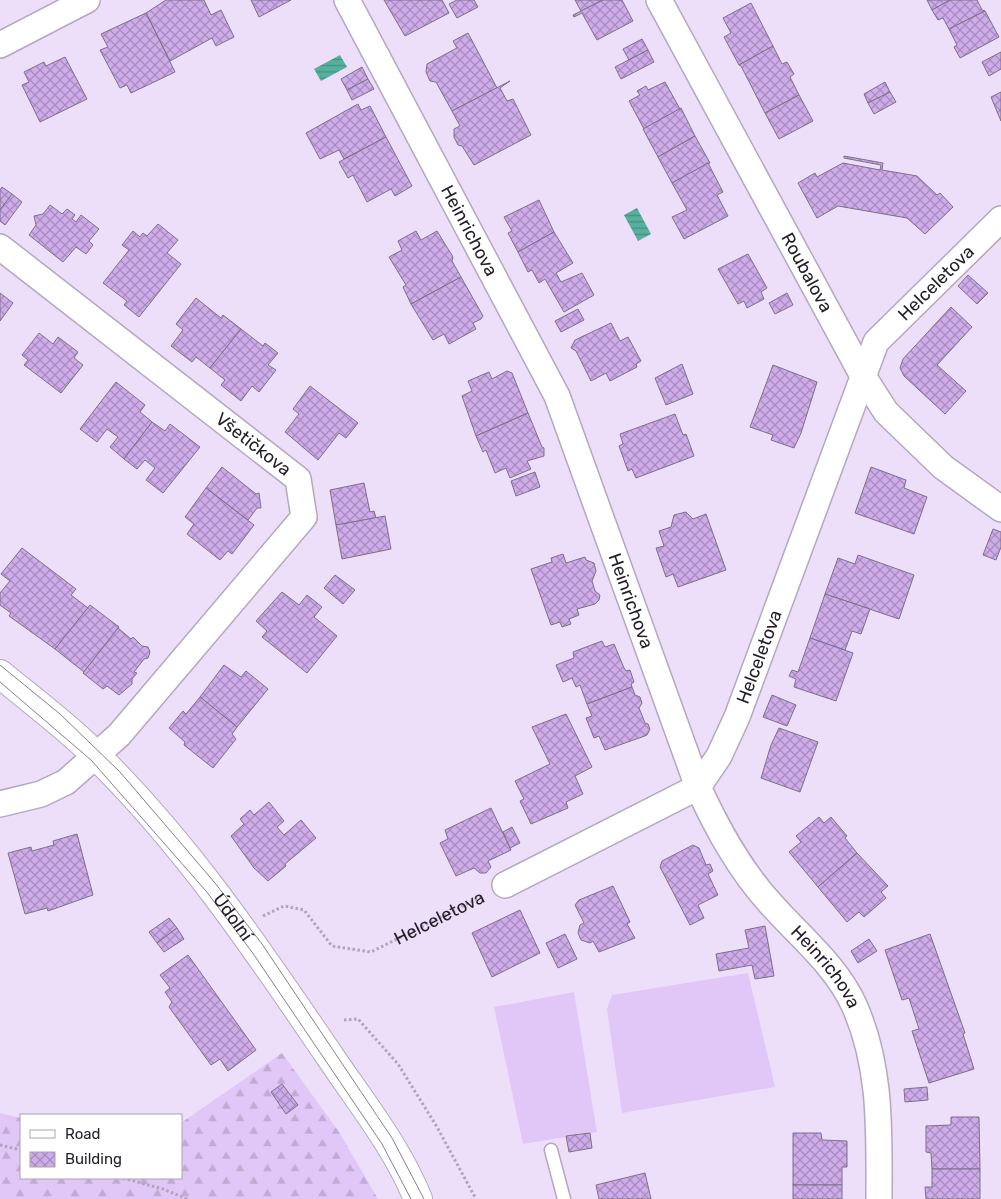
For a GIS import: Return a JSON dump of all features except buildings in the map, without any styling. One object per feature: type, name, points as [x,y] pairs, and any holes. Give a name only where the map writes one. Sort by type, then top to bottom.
[{"type":"street","points":[[0,45],[87,0]]},
{"type":"street","name":"Heinrichova","points":[[347,0],[557,396],[698,787],[714,821],[736,858],[768,902],[827,965],[853,1003],[868,1041],[876,1076],[879,1125],[879,1199]]},
{"type":"street","name":"Roubalova","points":[[659,0],[863,376],[886,412],[936,460],[1001,509]]},
{"type":"street","name":"Helceletova","points":[[505,885],[698,787],[719,756],[737,718],[876,342],[1001,219]]},
{"type":"street","name":"Všetičkova","points":[[0,247],[298,479],[304,518],[119,735],[66,782],[41,794],[0,804]]},
{"type":"street","name":"Údolní","points":[[0,674],[56,719],[95,756],[190,862],[245,932],[387,1141],[418,1199]]},
{"type":"lane","points":[[551,1150],[564,1199]]},
{"type":"path","name":"Helceletova","points":[[263,916],[284,906],[304,910],[332,946],[372,952],[505,885]]},
{"type":"path","points":[[344,1020],[358,1019],[398,1064],[438,1127],[476,1199]]},
{"type":"path","points":[[0,1146],[20,1150]]},
{"type":"path","points":[[127,1179],[163,1189],[186,1199]]},
{"type":"green space","points":[[748,973],[775,1087],[622,1113],[607,1009],[612,995]]},
{"type":"green space","points":[[574,992],[597,1132],[523,1144],[494,1007]]},
{"type":"green space","points":[[282,1053],[339,1132],[378,1199],[0,1199],[0,1113],[20,1118],[20,1179],[182,1179],[182,1122]]},
{"type":"shaded area","points":[[340,55],[347,67],[321,81],[314,69]]},
{"type":"shaded area","points":[[637,208],[651,234],[638,241],[624,215]]},
{"type":"tram line","points":[[0,665],[60,714],[120,772],[215,883],[262,944],[392,1138],[424,1199]]},
{"type":"tram line","points":[[0,682],[91,760],[206,891],[252,952],[382,1144],[411,1199]]}]
